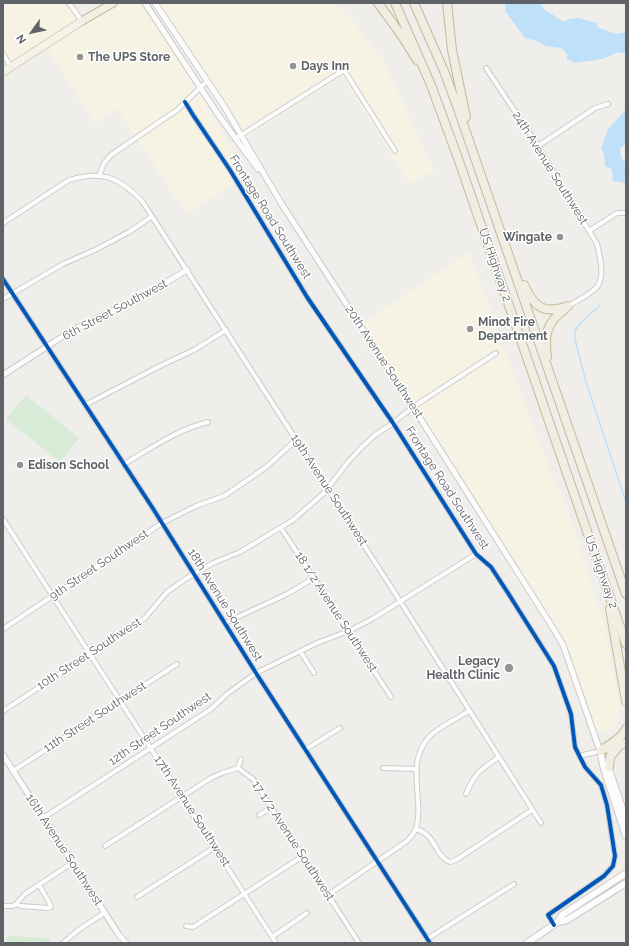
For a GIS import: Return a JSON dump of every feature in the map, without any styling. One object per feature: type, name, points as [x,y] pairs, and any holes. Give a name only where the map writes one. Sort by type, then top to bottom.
[{"type":"highway","points":[[82,22],[105,3]]},
{"type":"highway","points":[[82,22],[113,3]]},
{"type":"highway","points":[[378,3],[402,36],[437,100]]},
{"type":"highway","name":"US Highway 2","points":[[395,3],[418,52],[437,100],[626,644]]},
{"type":"highway","name":"US Highway 2","points":[[414,3],[444,71],[476,158],[548,371],[626,594]]},
{"type":"highway","points":[[447,3],[457,79],[476,158]]},
{"type":"highway","points":[[509,255],[529,295],[536,305],[546,310],[557,310],[568,306]]},
{"type":"highway","points":[[548,371],[546,348],[547,331],[553,320],[568,306]]},
{"type":"highway","points":[[599,564],[611,614],[626,701]]},
{"type":"highway","points":[[600,751],[614,741],[626,729]]},
{"type":"highway","points":[[600,751],[622,744]]},
{"type":"highway","points":[[609,767],[610,757],[622,744]]},
{"type":"main road","points":[[3,72],[82,22]]},
{"type":"main road","name":"20th Avenue Southwest","points":[[600,751],[609,767],[626,820]]},
{"type":"main road","name":"20th Avenue Southwest","points":[[600,751],[604,769],[626,836]]},
{"type":"main road","points":[[556,924],[562,915],[626,873]]},
{"type":"main road","points":[[527,943],[556,924],[567,920],[626,883]]},
{"type":"street","points":[[69,3],[82,22]]},
{"type":"street","name":"20th Avenue Southwest","points":[[145,3],[235,139],[272,188]]},
{"type":"street","name":"20th Avenue Southwest","points":[[156,3],[241,135],[272,188],[553,628],[562,645],[600,751]]},
{"type":"street","points":[[3,54],[11,67]]},
{"type":"street","name":"24th Avenue Southwest","points":[[486,68],[538,146],[597,244],[601,257],[600,280],[596,288],[568,306]]},
{"type":"street","points":[[235,139],[344,70],[395,151]]},
{"type":"street","points":[[99,176],[104,163],[111,155],[177,110],[207,81]]},
{"type":"street","name":"Frontage Road Southwest","points":[[185,102],[230,170],[307,297],[393,423],[476,554],[491,567],[554,666],[571,714],[575,747],[578,756],[585,767],[601,785],[606,796],[615,856],[612,866],[604,876],[548,915],[556,924]]},
{"type":"street","points":[[538,146],[595,108],[608,104]]},
{"type":"street","name":"19th Avenue Southwest","points":[[3,223],[69,180],[79,177],[99,176],[116,180],[126,186],[142,201],[541,823]]},
{"type":"street","points":[[589,232],[617,213],[626,214]]},
{"type":"street","points":[[3,299],[63,264],[129,232],[151,217]]},
{"type":"street","name":"6th Street Southwest","points":[[3,375],[71,331],[140,298],[187,270]]},
{"type":"street","name":"18th Avenue Southwest","points":[[3,279],[162,523],[256,673],[428,941]]},
{"type":"street","points":[[85,405],[133,379],[194,350],[226,330]]},
{"type":"street","name":"10th Street Southwest","points":[[3,711],[145,618],[167,592],[194,574],[213,563],[240,552],[293,520],[328,489],[348,462],[375,435],[413,407],[496,353]]},
{"type":"street","points":[[124,464],[194,425],[208,422]]},
{"type":"street","name":"9th Street Southwest","points":[[3,629],[162,523],[196,506],[224,496],[265,468],[296,440]]},
{"type":"street","name":"17th Avenue Southwest","points":[[3,519],[276,943]]},
{"type":"street","name":"18 1/2 Avenue Southwest","points":[[281,528],[391,697]]},
{"type":"street","name":"12th Street Southwest","points":[[43,818],[211,709],[227,694],[256,673],[300,651],[348,631],[372,619],[476,554]]},
{"type":"street","points":[[225,623],[289,593],[314,578]]},
{"type":"street","points":[[300,651],[314,673]]},
{"type":"street","name":"11th Street Southwest","points":[[13,771],[177,664]]},
{"type":"street","points":[[328,894],[378,862],[407,841],[416,829],[418,815],[417,759],[422,747],[431,736],[469,711]]},
{"type":"street","points":[[306,749],[340,728]]},
{"type":"street","points":[[578,756],[600,751]]},
{"type":"street","name":"16th Avenue Southwest","points":[[3,755],[104,913],[126,943]]},
{"type":"street","points":[[466,794],[470,783],[481,769],[498,757]]},
{"type":"street","points":[[105,846],[211,778],[222,772],[238,768],[241,759]]},
{"type":"street","name":"17 1/2 Avenue Southwest","points":[[238,768],[253,779],[359,943]]},
{"type":"street","points":[[383,768],[417,768]]},
{"type":"street","points":[[259,815],[272,808]]},
{"type":"street","points":[[416,829],[426,834],[442,857],[450,862],[456,860],[532,810]]},
{"type":"street","points":[[137,898],[215,847]]},
{"type":"street","points":[[186,926],[193,927],[303,856]]},
{"type":"street","points":[[3,906],[13,906],[25,894],[72,863]]},
{"type":"street","points":[[428,941],[514,884]]},
{"type":"street","points":[[16,904],[21,906],[48,908],[51,906],[39,885]]},
{"type":"street","points":[[63,943],[77,931],[104,913]]},
{"type":"street","points":[[272,937],[307,913]]},
{"type":"shaded area","points":[[3,3],[66,3],[77,19],[12,63],[3,49]]},
{"type":"shaded area","points":[[120,3],[141,3],[203,97],[246,176],[186,214],[117,108],[95,123],[47,48]]},
{"type":"shaded area","points":[[159,3],[334,3],[345,12],[383,60],[434,170],[410,184],[342,76],[245,138]]},
{"type":"shaded area","points":[[469,252],[549,469],[569,513],[605,627],[620,712],[618,722],[612,729],[595,733],[564,646],[361,325]]},
{"type":"green space","points":[[26,395],[79,438],[60,462],[6,419]]},
{"type":"green space","points":[[8,936],[50,938],[49,943],[5,943]]},
{"type":"water","points":[[506,3],[540,3],[544,9],[564,22],[570,19],[579,18],[596,23],[599,28],[617,34],[626,32],[626,54],[618,52],[602,59],[574,63],[567,59],[567,54],[561,48],[545,46],[537,41],[525,38],[505,11]]},
{"type":"water","points":[[626,109],[626,143],[620,149],[621,157],[626,163],[626,183],[613,181],[612,169],[605,166],[604,154],[601,148],[608,129]]},
{"type":"waterway","points":[[600,305],[579,325],[575,331],[575,339],[586,382],[626,502]]},
{"type":"cycle path","points":[[185,102],[230,170],[307,297],[393,423],[476,554],[491,567],[554,666],[571,714],[575,747],[585,767],[601,785],[607,805],[615,856],[613,866],[604,876],[548,915],[554,925]]},
{"type":"cycle path","points":[[3,279],[152,507],[256,673],[430,943]]},
{"type":"place","name":"The UPS Store","points":[[80,57]]},
{"type":"place","name":"Days Inn","points":[[293,66]]},
{"type":"place","name":"Wingate","points":[[560,237]]},
{"type":"place","name":"Minot Fire Department","points":[[470,329]]},
{"type":"place","name":"Edison School","points":[[20,465]]},
{"type":"place","name":"Legacy Health Clinic","points":[[509,668]]}]
